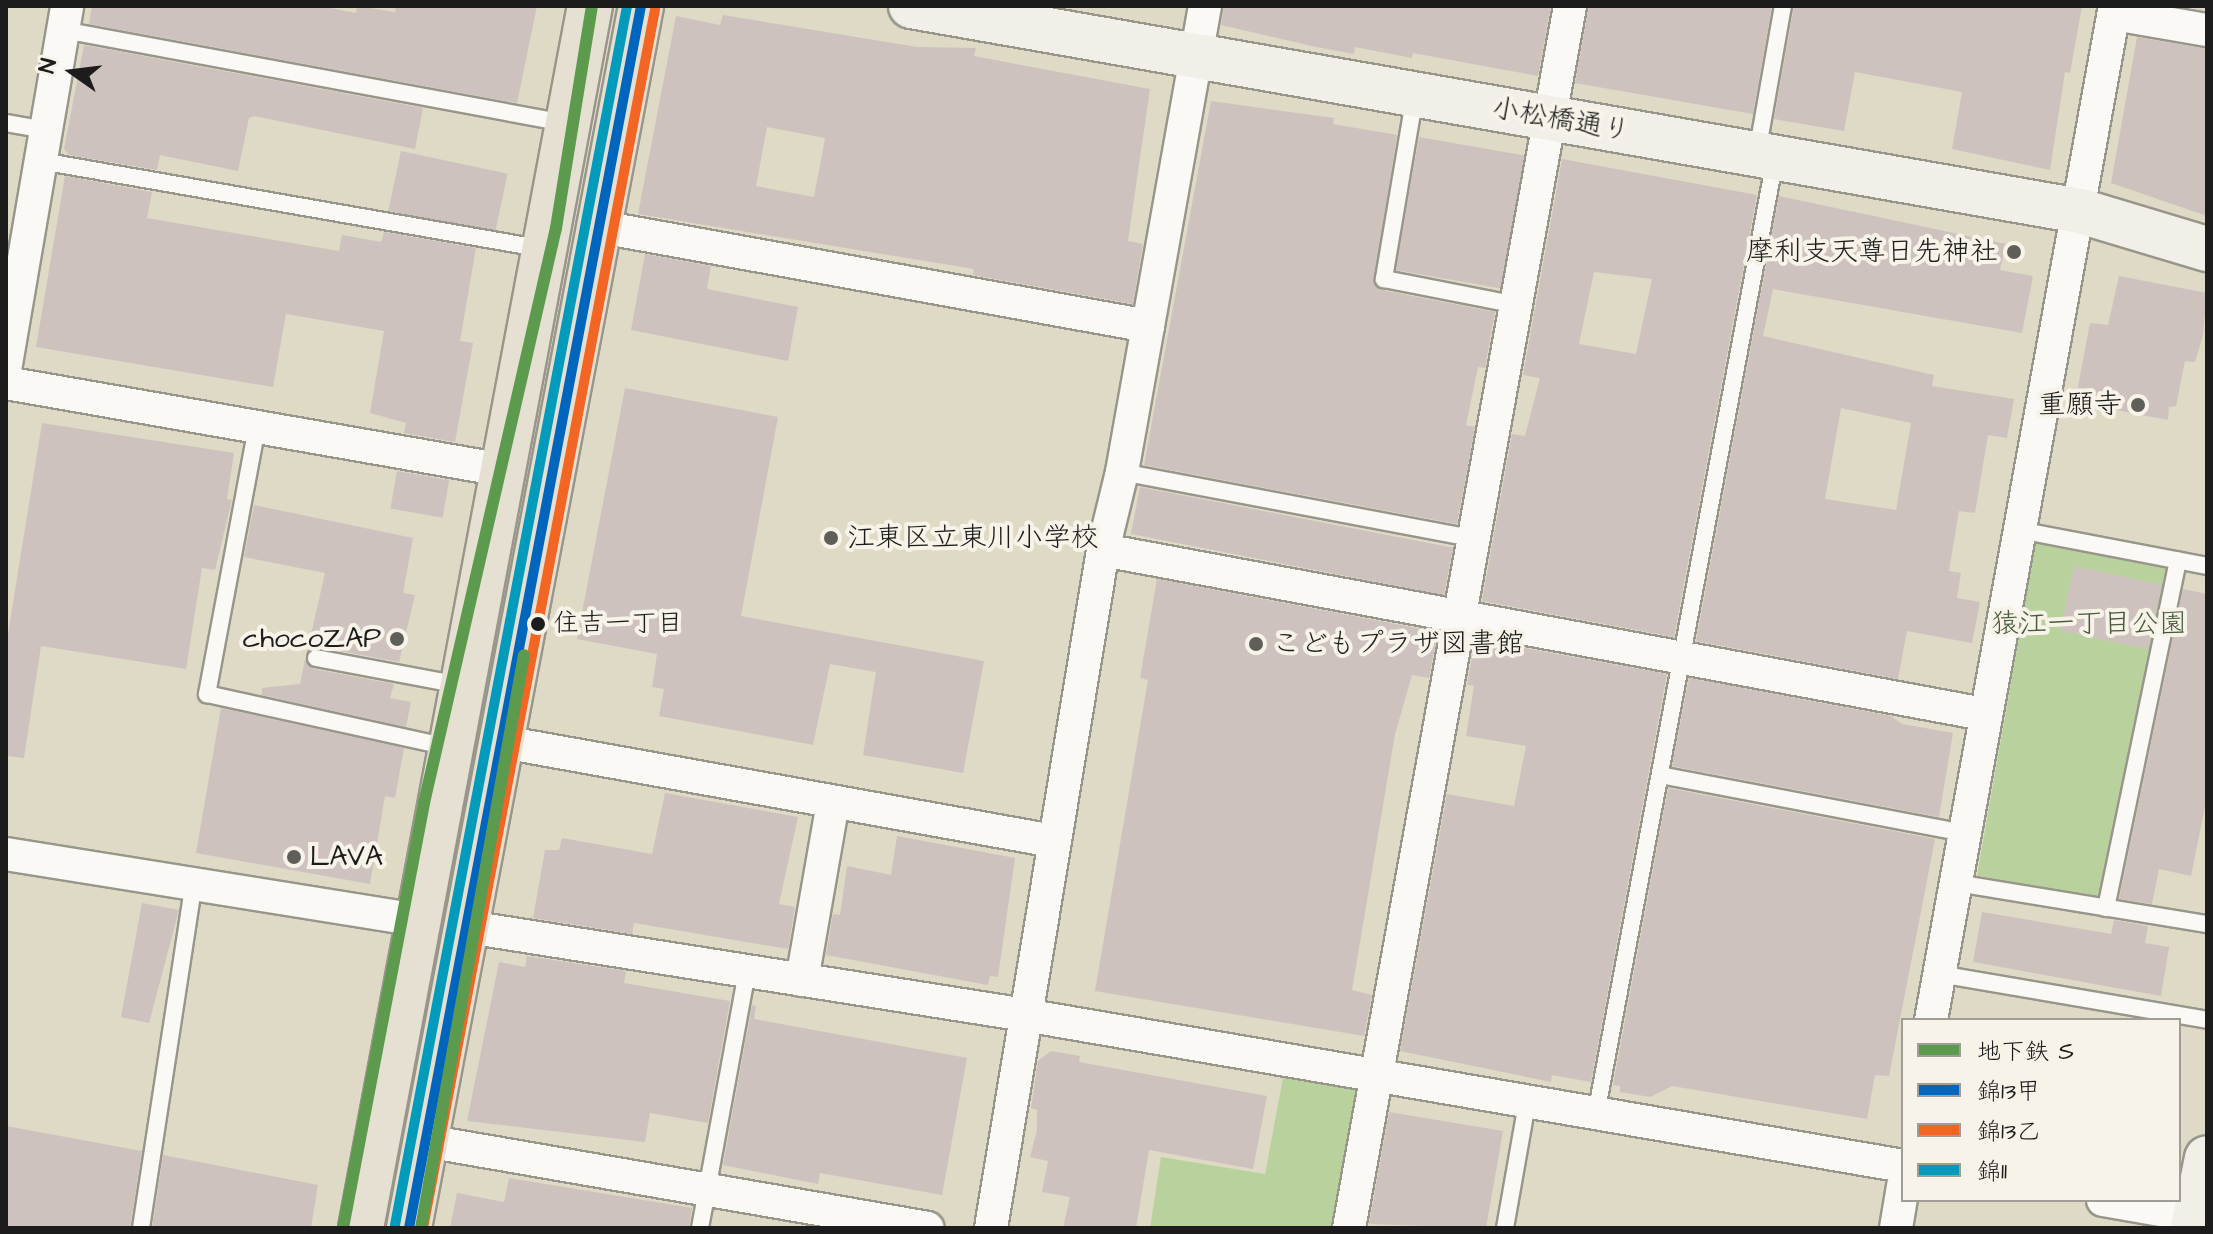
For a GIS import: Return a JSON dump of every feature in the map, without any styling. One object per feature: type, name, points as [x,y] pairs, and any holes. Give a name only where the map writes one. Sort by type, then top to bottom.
[{"type":"main road","points":[[361,1228],[590,6]]},
{"type":"main road","points":[[409,1228],[641,6]]},
{"type":"street","name":"小松橋通り","points":[[911,6],[2080,211],[2207,249]]},
{"type":"street","points":[[991,1228],[1029,1016],[1053,841],[1103,550],[1122,472],[1205,6]]},
{"type":"street","points":[[1349,1228],[1462,618],[1570,6]]},
{"type":"street","points":[[1931,1018],[2114,10],[2207,30]]},
{"type":"street","points":[[6,364],[65,18]]},
{"type":"street","points":[[601,227],[1148,326]]},
{"type":"street","points":[[6,383],[503,470]]},
{"type":"street","points":[[1103,550],[1462,618],[1682,655],[1984,714]]},
{"type":"street","points":[[503,742],[1053,841]]},
{"type":"street","points":[[802,980],[833,802]]},
{"type":"street","points":[[6,854],[418,920]]},
{"type":"street","points":[[468,927],[1029,1016],[1376,1078],[1901,1166]]},
{"type":"street","points":[[426,1141],[928,1228]]},
{"type":"street","points":[[2111,1202],[2194,1222],[2207,1158]]},
{"type":"street","points":[[1896,1228],[1901,1198]]},
{"type":"lane","points":[[1596,1114],[1682,655],[1766,156],[1783,6]]},
{"type":"lane","points":[[65,18],[568,124]]},
{"type":"lane","points":[[1415,94],[1384,279],[1517,305]]},
{"type":"lane","points":[[6,123],[43,145],[545,249]]},
{"type":"lane","points":[[257,427],[207,694],[449,747]]},
{"type":"lane","points":[[1122,472],[1476,539]]},
{"type":"lane","points":[[2019,530],[2207,566]]},
{"type":"lane","points":[[2106,908],[2178,560]]},
{"type":"lane","points":[[316,658],[461,685]]},
{"type":"lane","points":[[1660,775],[1964,833]]},
{"type":"lane","points":[[141,1228],[194,882]]},
{"type":"lane","points":[[1956,883],[2207,924]]},
{"type":"lane","points":[[700,1228],[747,971]]},
{"type":"lane","points":[[1939,974],[2207,1020]]},
{"type":"lane","points":[[1505,1228],[1527,1103]]},
{"type":"green space","name":"猿江一丁目公園","points":[[2036,541],[2170,565],[2111,899],[1977,876]]},
{"type":"green space","points":[[1286,1062],[1376,1078],[1349,1228],[1150,1228],[1161,1157],[1265,1174]]},
{"type":"building","points":[[92,6],[320,6],[356,13],[357,6],[395,12],[396,6],[537,6],[517,103],[89,24]]},
{"type":"building","points":[[1224,6],[1551,6],[1538,76],[1413,53],[1412,58],[1355,47],[1354,54],[1316,47],[1221,25]]},
{"type":"building","points":[[1589,6],[1772,6],[1753,114],[1575,83]]},
{"type":"building","points":[[1794,6],[2082,6],[2070,73],[2065,72],[2050,170],[1952,149],[1962,92],[1855,72],[1844,131],[1774,119]]},
{"type":"building","points":[[723,15],[917,47],[976,48],[974,56],[1150,89],[1128,241],[1143,244],[1133,304],[973,275],[974,269],[638,214],[676,16],[720,25]],"holes":[[[767,127],[825,138],[814,197],[756,186]]]},
{"type":"building","points":[[2137,37],[2207,49],[2207,216],[2111,183]]},
{"type":"building","points":[[84,45],[423,108],[415,149],[254,116],[249,118],[238,171],[160,155],[157,170],[69,155],[64,149]]},
{"type":"building","points":[[1211,101],[1334,118],[1333,124],[1397,135],[1374,283],[1382,290],[1495,312],[1485,368],[1478,367],[1466,425],[1475,427],[1457,524],[1144,465]]},
{"type":"building","points":[[1419,137],[1524,156],[1501,289],[1396,270]]},
{"type":"building","points":[[401,151],[508,174],[495,233],[388,211]]},
{"type":"building","points":[[1562,159],[1757,195],[1674,637],[1482,601],[1512,434],[1525,436],[1540,378],[1523,375]],"holes":[[[1594,272],[1652,279],[1636,354],[1579,344]]]},
{"type":"building","points":[[65,176],[152,192],[147,218],[339,251],[342,235],[381,242],[384,232],[476,248],[460,341],[473,343],[455,442],[404,433],[406,423],[370,413],[384,331],[286,314],[273,387],[36,347]]},
{"type":"building","points":[[1779,196],[2006,244],[2000,270],[2033,276],[2022,333],[1773,289],[1763,336],[1934,375],[1932,386],[2014,399],[2007,438],[1988,435],[1975,513],[1959,511],[1949,571],[1961,573],[1957,598],[1980,602],[1972,643],[1907,631],[1898,679],[1696,641]],"holes":[[[1841,408],[1911,423],[1896,510],[1825,499]]]},
{"type":"building","points":[[645,254],[711,266],[707,289],[798,307],[788,361],[631,330]]},
{"type":"building","points":[[2119,276],[2207,293],[2203,335],[2195,362],[2185,361],[2176,406],[2169,407],[2168,420],[2075,402],[2090,323],[2108,325]]},
{"type":"building","points":[[625,388],[778,417],[741,616],[984,661],[963,773],[863,755],[876,672],[830,664],[813,745],[659,716],[664,689],[652,687],[657,654],[577,639]]},
{"type":"building","points":[[42,423],[234,453],[227,499],[232,500],[215,570],[202,568],[186,669],[41,646],[24,758],[6,756],[6,646]]},
{"type":"building","points":[[397,471],[449,480],[443,518],[390,508]]},
{"type":"building","points":[[1140,487],[1453,548],[1444,595],[1131,534]]},
{"type":"building","points":[[254,505],[413,538],[403,593],[415,595],[399,662],[318,647],[307,652],[325,573],[244,557]]},
{"type":"building","points":[[2074,566],[2162,585],[2148,649],[2060,631]]},
{"type":"building","points":[[1157,579],[1438,632],[1429,678],[1412,675],[1395,734],[1352,990],[1372,995],[1364,1036],[1095,991],[1148,680],[1140,678]]},
{"type":"building","points":[[2183,589],[2207,594],[2207,797],[2191,876],[2159,869],[2152,904],[2119,899]]},
{"type":"building","points":[[1475,639],[1667,674],[1591,1082],[1552,1075],[1551,1082],[1400,1051],[1447,794],[1514,806],[1526,746],[1466,736],[1474,686],[1467,685]]},
{"type":"building","points":[[305,659],[314,669],[394,684],[390,698],[411,702],[406,727],[262,695],[262,688],[300,684]]},
{"type":"building","points":[[1689,678],[1891,716],[1902,724],[1953,733],[1939,817],[1672,766]]},
{"type":"building","points":[[221,708],[404,748],[395,798],[385,796],[370,884],[196,853]]},
{"type":"building","points":[[1668,788],[1935,839],[1889,1076],[1875,1075],[1867,1119],[1672,1086],[1650,1097],[1620,1092],[1620,1086],[1613,1085]]},
{"type":"building","points":[[665,793],[798,817],[779,904],[795,907],[788,949],[634,923],[632,934],[533,918],[545,850],[559,850],[562,838],[652,854]]},
{"type":"building","points":[[897,836],[1015,858],[998,977],[990,976],[988,985],[826,955],[833,914],[840,915],[847,866],[891,875]]},
{"type":"building","points":[[142,903],[179,910],[149,1023],[121,1017]]},
{"type":"building","points":[[1982,912],[2111,934],[2114,920],[2148,926],[2145,943],[2169,947],[2161,996],[1973,962]]},
{"type":"building","points":[[527,956],[626,971],[624,983],[730,1001],[708,1123],[650,1113],[645,1142],[467,1121],[499,962],[525,967]]},
{"type":"building","points":[[752,1005],[756,1006],[754,1019],[967,1058],[942,1195],[820,1173],[818,1184],[723,1165]]},
{"type":"building","points":[[1051,1051],[1080,1056],[1079,1062],[1267,1096],[1253,1169],[1149,1150],[1136,1228],[1063,1228],[1070,1197],[1042,1192],[1048,1161],[1030,1157],[1037,1130],[1037,1110],[1031,1108],[1038,1061]]},
{"type":"building","points":[[1389,1112],[1503,1131],[1486,1228],[1369,1224]]},
{"type":"building","points":[[6,1126],[142,1151],[130,1228],[6,1228]]},
{"type":"building","points":[[163,1155],[318,1185],[311,1228],[152,1228]]},
{"type":"building","points":[[509,1178],[692,1208],[689,1228],[450,1228],[457,1193],[504,1202]]},
{"type":"metro line","name":"S","points":[[343,1228],[424,803],[556,228],[592,6]]},
{"type":"metro line","name":"S","points":[[421,1228],[524,655]]},
{"type":"transit line","name":"錦11","points":[[395,1225],[627,6]]},
{"type":"transit line","name":"錦13甲","points":[[409,1228],[641,6]]},
{"type":"transit line","name":"錦13乙","points":[[423,1228],[655,9]]},
{"type":"place","name":"摩利支天尊日先神社","points":[[2014,252]]},
{"type":"place","name":"重願寺","points":[[2138,405]]},
{"type":"place","name":"江東区立東川小学校","points":[[831,538]]},
{"type":"place","name":"住吉一丁目","points":[[538,624]]},
{"type":"place","name":"chocoZAP","points":[[397,639]]},
{"type":"place","name":"こどもプラザ図書館","points":[[1256,644]]},
{"type":"place","name":"LAVA","points":[[294,857]]}]
